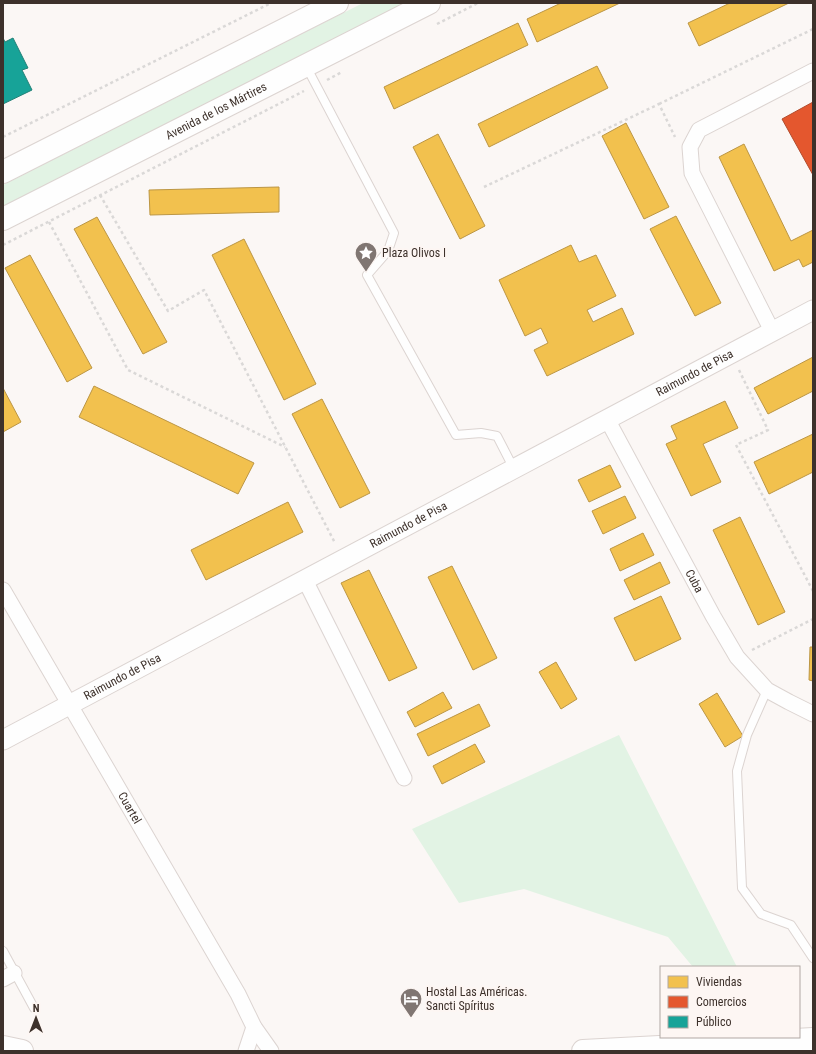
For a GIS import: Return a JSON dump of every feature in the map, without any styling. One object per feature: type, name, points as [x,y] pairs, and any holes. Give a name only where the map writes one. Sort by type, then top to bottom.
[{"type":"main road","points":[[3,172],[337,3]]},
{"type":"main road","name":"Avenida de los Mártires","points":[[3,219],[429,3]]},
{"type":"main road","points":[[583,1051],[813,1039]]},
{"type":"main road","points":[[3,1047],[22,1051]]},
{"type":"street","points":[[772,332],[692,173],[690,147],[699,130],[813,71]]},
{"type":"street","name":"Raimundo de Pisa","points":[[3,740],[813,310]]},
{"type":"street","name":"Cuba","points":[[608,419],[713,616],[737,657],[767,690],[813,714]]},
{"type":"street","points":[[305,580],[404,778]]},
{"type":"street","name":"Cuartel","points":[[3,590],[230,981],[254,1027],[271,1051]]},
{"type":"street","points":[[246,1051],[254,1027]]},
{"type":"lane","points":[[306,66],[394,233],[388,251],[367,274],[456,435],[481,433],[497,436],[514,469]]},
{"type":"lane","points":[[767,690],[747,735],[737,771],[742,888],[761,914],[791,925],[813,958]]},
{"type":"lane","points":[[3,951],[9,976],[34,1008]]},
{"type":"path","points":[[3,137],[271,3]]},
{"type":"path","points":[[436,24],[478,3]]},
{"type":"path","points":[[484,187],[660,104],[813,29]]},
{"type":"path","points":[[3,245],[344,71]]},
{"type":"path","points":[[660,104],[676,138]]},
{"type":"path","points":[[89,176],[168,312],[204,290],[344,559]]},
{"type":"path","points":[[49,222],[128,370],[286,447]]},
{"type":"path","points":[[731,353],[768,430],[736,445],[813,591]]},
{"type":"path","points":[[737,657],[813,619]]},
{"type":"green space","points":[[363,3],[408,3],[3,208],[3,185]]},
{"type":"green space","points":[[619,735],[736,966],[692,966],[668,937],[524,889],[459,903],[412,829]]},
{"type":"building: Viviendas","points":[[561,3],[620,3],[537,42],[527,19]]},
{"type":"building: Viviendas","points":[[730,3],[789,3],[699,46],[688,23]]},
{"type":"building: Viviendas","points":[[518,23],[528,45],[394,109],[384,87]]},
{"type":"building: Viviendas","points":[[597,66],[608,88],[489,147],[478,124]]},
{"type":"building: Viviendas","points":[[626,123],[669,207],[644,219],[602,136]]},
{"type":"building: Viviendas","points":[[438,134],[485,226],[460,239],[413,147]]},
{"type":"building: Viviendas","points":[[744,144],[791,241],[813,230],[813,262],[803,267],[799,259],[774,271],[719,157]]},
{"type":"building: Viviendas","points":[[279,187],[279,212],[150,215],[149,190]]},
{"type":"building: Viviendas","points":[[676,216],[721,303],[695,316],[650,229]]},
{"type":"building: Viviendas","points":[[97,217],[167,342],[143,354],[74,229]]},
{"type":"building: Viviendas","points":[[244,239],[316,384],[284,400],[212,255]]},
{"type":"building: Viviendas","points":[[571,245],[579,262],[596,255],[616,296],[587,310],[593,322],[622,308],[634,334],[547,376],[534,350],[548,343],[541,328],[525,336],[499,280]]},
{"type":"building: Viviendas","points":[[30,255],[92,368],[67,382],[5,268]]},
{"type":"building: Viviendas","points":[[813,357],[813,391],[768,414],[754,388]]},
{"type":"building: Viviendas","points":[[94,386],[254,463],[238,494],[79,417]]},
{"type":"building: Viviendas","points":[[3,388],[21,422],[3,432]]},
{"type":"building: Viviendas","points":[[322,399],[370,493],[340,508],[292,414]]},
{"type":"building: Viviendas","points":[[725,401],[738,428],[703,444],[721,482],[691,496],[666,444],[677,439],[671,426]]},
{"type":"building: Viviendas","points":[[813,434],[813,472],[769,494],[754,462]]},
{"type":"building: Viviendas","points":[[610,465],[621,487],[589,502],[578,480]]},
{"type":"building: Viviendas","points":[[625,496],[636,518],[603,534],[592,511]]},
{"type":"building: Viviendas","points":[[288,502],[303,532],[206,580],[191,550]]},
{"type":"building: Viviendas","points":[[740,517],[785,612],[758,625],[713,530]]},
{"type":"building: Viviendas","points":[[643,533],[654,555],[620,571],[610,549]]},
{"type":"building: Viviendas","points":[[660,562],[670,583],[634,600],[624,580]]},
{"type":"building: Viviendas","points":[[452,566],[497,658],[473,670],[428,577]]},
{"type":"building: Viviendas","points":[[369,570],[417,668],[389,681],[341,583]]},
{"type":"building: Viviendas","points":[[661,596],[681,639],[635,661],[614,618]]},
{"type":"building: Viviendas","points":[[810,647],[813,647],[813,681],[809,680]]},
{"type":"building: Viviendas","points":[[556,662],[577,699],[561,709],[539,672]]},
{"type":"building: Viviendas","points":[[443,692],[452,708],[415,727],[407,712]]},
{"type":"building: Viviendas","points":[[717,693],[743,736],[725,747],[699,704]]},
{"type":"building: Viviendas","points":[[479,704],[490,726],[428,756],[417,734]]},
{"type":"building: Viviendas","points":[[475,744],[485,762],[442,784],[433,766]]},
{"type":"building: Comercios","points":[[813,102],[813,175],[782,119]]},
{"type":"building: Público","points":[[3,38],[5,42],[13,38],[28,68],[22,70],[32,90],[3,104]]},
{"type":"place","name":"Plaza Olivos I","points":[[366,272]]},
{"type":"place","name":"Hostal Las Américas. Sancti Spíritus","points":[[411,1018]]}]
